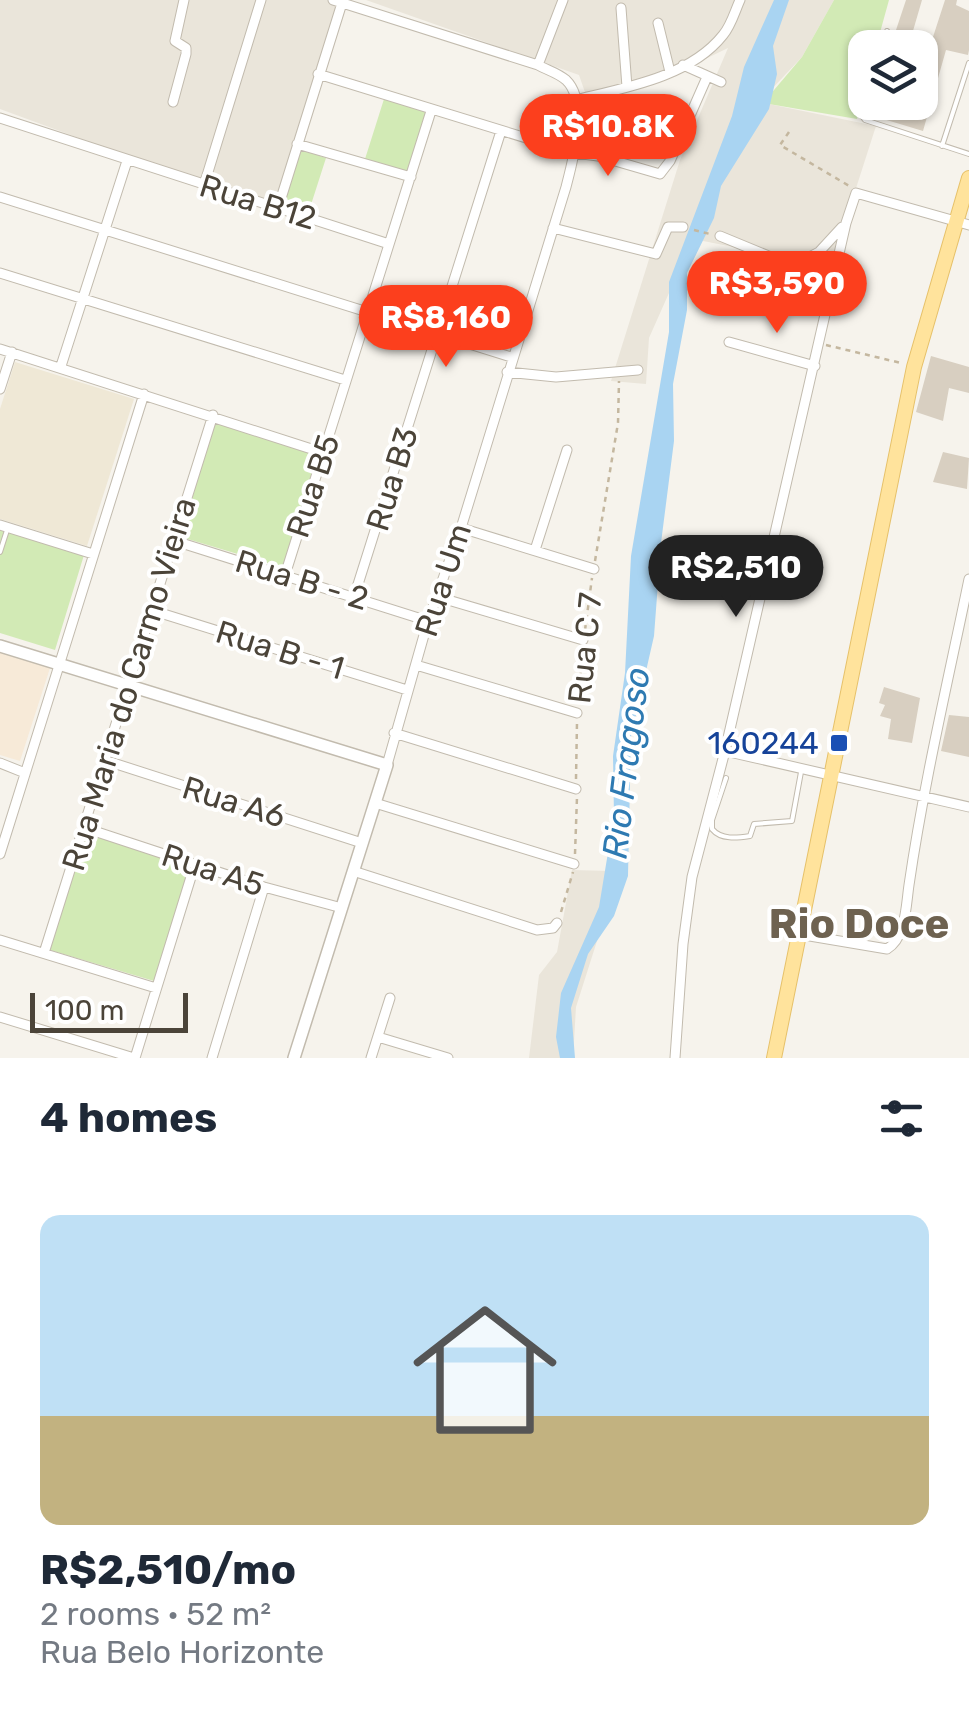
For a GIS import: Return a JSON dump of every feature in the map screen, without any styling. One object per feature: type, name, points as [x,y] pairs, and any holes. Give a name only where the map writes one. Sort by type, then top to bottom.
[{"type":"main road","points":[[774,1058],[828,776],[914,367],[962,223],[969,178]]},
{"type":"street","points":[[173,102],[186,54],[186,48],[174,40],[184,0]]},
{"type":"street","points":[[204,185],[261,0]]},
{"type":"street","points":[[538,66],[563,0]]},
{"type":"street","points":[[278,208],[337,1],[538,66],[568,82],[575,100],[627,87],[683,66],[723,36],[740,0]]},
{"type":"street","points":[[621,8],[627,87]]},
{"type":"street","points":[[658,23],[670,72]]},
{"type":"street","points":[[683,66],[721,82]]},
{"type":"street","points":[[318,74],[575,154],[664,172],[708,77]]},
{"type":"street","name":"Rua Um","points":[[294,1058],[575,154],[575,100]]},
{"type":"street","name":"Rua B5","points":[[284,575],[430,111]]},
{"type":"street","name":"Rua B12","points":[[0,118],[388,244]]},
{"type":"street","name":"Rua B3","points":[[354,597],[500,131]]},
{"type":"street","points":[[297,144],[411,177]]},
{"type":"street","points":[[61,366],[127,160]]},
{"type":"street","points":[[675,1058],[687,910],[848,215],[856,193],[962,223]]},
{"type":"street","points":[[0,197],[511,357]]},
{"type":"street","points":[[798,263],[828,244],[848,215]]},
{"type":"street","points":[[553,228],[648,254],[659,251],[668,227],[683,227]]},
{"type":"street","points":[[720,236],[772,257],[835,273]]},
{"type":"street","points":[[0,274],[345,380]]},
{"type":"street","points":[[728,342],[814,366]]},
{"type":"street","points":[[0,349],[324,453]]},
{"type":"street","points":[[0,389],[12,352]]},
{"type":"street","points":[[506,372],[536,377],[638,370]]},
{"type":"street","points":[[0,854],[144,394]]},
{"type":"street","name":"Rua Maria do Carmo Vieira","points":[[44,953],[213,415]]},
{"type":"street","points":[[535,550],[567,450]]},
{"type":"street","points":[[4,526],[93,554]]},
{"type":"street","points":[[460,528],[594,569]]},
{"type":"street","name":"Rua B - 2","points":[[175,541],[428,621]]},
{"type":"street","points":[[797,934],[888,949],[897,940],[922,797],[969,579]]},
{"type":"street","points":[[438,597],[584,640]]},
{"type":"street","name":"Rua B - 1","points":[[154,611],[407,690]]},
{"type":"street","points":[[0,646],[386,765]]},
{"type":"street","points":[[416,665],[577,713]]},
{"type":"street","points":[[394,733],[576,789]]},
{"type":"street","points":[[725,751],[969,807]]},
{"type":"street","name":"Rua A6","points":[[106,761],[362,843]]},
{"type":"street","points":[[0,764],[25,773]]},
{"type":"street","points":[[374,803],[574,864]]},
{"type":"street","name":"Rua A5","points":[[86,828],[264,887],[342,908]]},
{"type":"street","points":[[0,1017],[135,1058],[195,864]]},
{"type":"street","points":[[353,871],[538,930],[553,928],[557,923]]},
{"type":"street","points":[[212,1058],[264,887]]},
{"type":"street","points":[[0,940],[156,988]]},
{"type":"street","points":[[371,1058],[390,998]]},
{"type":"street","points":[[378,1037],[448,1058]]},
{"type":"lane","points":[[942,146],[969,63]]},
{"type":"lane","points":[[865,120],[969,154]]},
{"type":"lane","points":[[0,552],[4,526]]},
{"type":"lane","points":[[726,778],[712,829],[717,835],[737,838],[750,836],[754,824],[792,821],[801,770]]},
{"type":"path","points":[[789,132],[780,146],[856,193]]},
{"type":"path","points":[[683,227],[720,236]]},
{"type":"path","points":[[820,344],[914,367]]},
{"type":"path","name":"Rua C 7","points":[[557,923],[574,864],[577,713],[594,569],[620,408],[618,373]]},
{"type":"shaded area","points":[[0,0],[347,0],[280,212],[0,109]]},
{"type":"shaded area","points":[[366,0],[834,0],[802,57],[767,94],[764,103],[876,126],[831,266],[693,239],[649,338],[646,384],[611,381],[680,160],[728,48],[676,73],[587,98],[579,75]]},
{"type":"shaded area","points":[[15,362],[134,399],[87,546],[0,519],[0,409]]},
{"type":"shaded area","points":[[0,651],[50,668],[20,761],[0,755]]},
{"type":"shaded area","points":[[572,870],[611,871],[604,919],[576,1007],[573,1058],[529,1058],[539,975],[557,952]]},
{"type":"green space","points":[[834,0],[889,0],[881,30],[848,30],[848,117],[763,103],[802,57]]},
{"type":"green space","points":[[384,99],[426,112],[407,172],[365,159]]},
{"type":"green space","points":[[300,149],[326,158],[308,214],[281,206]]},
{"type":"green space","points":[[215,419],[319,451],[284,568],[181,537]]},
{"type":"green space","points":[[0,529],[84,555],[55,650],[0,633]]},
{"type":"green space","points":[[86,831],[191,863],[154,981],[50,950]]},
{"type":"water","name":"Rio Fragoso","points":[[774,0],[789,0],[773,46],[777,74],[769,109],[721,186],[714,218],[687,273],[687,310],[673,384],[674,441],[654,636],[631,737],[628,876],[614,916],[588,954],[571,1008],[575,1058],[560,1058],[556,1037],[561,993],[599,907],[614,816],[613,756],[625,673],[631,556],[669,332],[669,282],[732,116],[744,67]]},
{"type":"building","points":[[906,0],[922,0],[913,30],[896,30]]},
{"type":"building","points":[[945,0],[957,0],[956,5],[969,11],[968,55],[946,50],[938,78],[938,30]]},
{"type":"building","points":[[887,120],[926,120],[923,131]]},
{"type":"building","points":[[931,356],[969,367],[969,393],[949,388],[943,421],[916,412]]},
{"type":"building","points":[[943,452],[969,458],[967,489],[933,482]]},
{"type":"building","points":[[884,687],[920,698],[912,743],[888,739],[891,719],[880,716],[885,705],[879,703]]},
{"type":"building","points":[[949,715],[969,717],[969,757],[941,751]]},
{"type":"place","name":"160244","points":[[839,743]]},
{"type":"district","name":"Rio Doce","points":[[859,923]]}]
